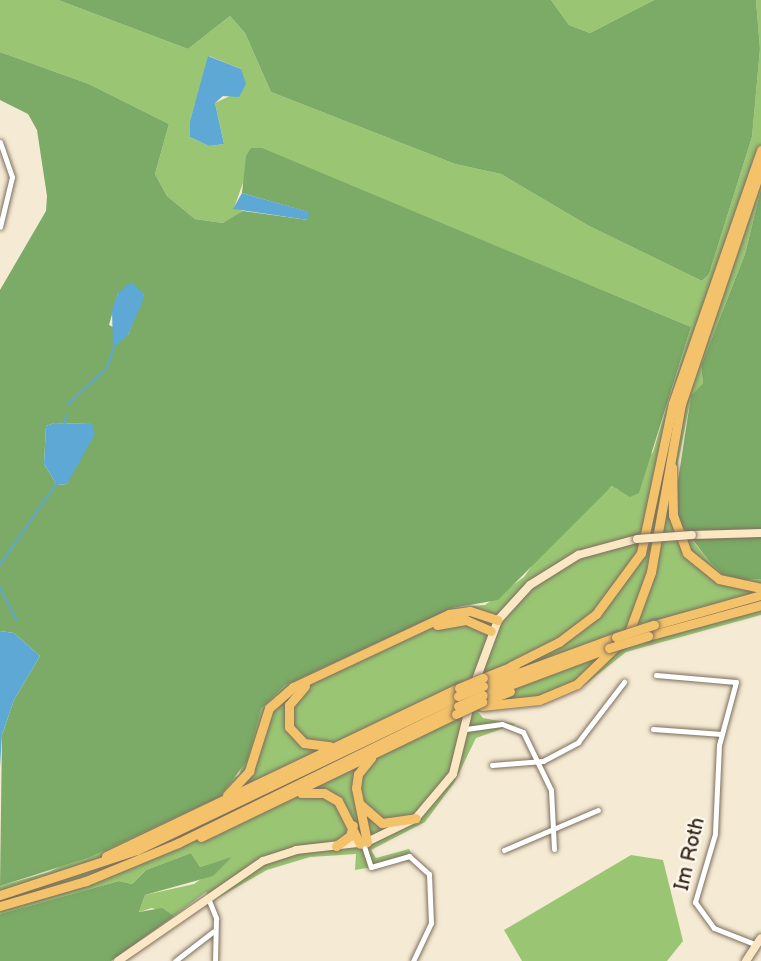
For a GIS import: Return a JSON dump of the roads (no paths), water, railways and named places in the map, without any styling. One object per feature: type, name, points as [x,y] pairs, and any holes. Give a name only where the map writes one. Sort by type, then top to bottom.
[{"type":"highway","points":[[483,693],[512,666],[559,642],[596,614],[641,553],[673,404],[761,150]]},
{"type":"highway","points":[[483,693],[539,700],[568,689],[604,664],[627,635],[651,572],[674,430],[761,168]]},
{"type":"highway","points":[[674,430],[671,504],[680,542],[694,561],[719,579],[761,588]]},
{"type":"highway","points":[[512,666],[761,595]]},
{"type":"highway","points":[[491,631],[466,620],[440,623],[295,694],[288,719],[304,743],[320,748],[609,648],[761,605]]},
{"type":"highway","points":[[206,810],[244,778],[264,716],[292,687],[449,614],[470,611],[498,620]]},
{"type":"highway","points":[[0,895],[72,874],[190,826],[458,701],[483,693],[599,642]]},
{"type":"highway","points":[[363,843],[357,799],[363,766],[458,701]]},
{"type":"highway","points":[[0,906],[86,881],[178,843],[458,701]]},
{"type":"highway","points":[[72,874],[353,738]]},
{"type":"highway","points":[[178,843],[215,833],[395,744]]},
{"type":"highway","points":[[293,795],[314,791],[332,796],[363,843]]},
{"type":"highway","points":[[357,799],[382,823],[416,818]]},
{"type":"highway","points":[[336,846],[350,836],[353,825]]},
{"type":"street","points":[[0,142],[12,177],[0,227]]},
{"type":"street","points":[[118,961],[263,861],[336,846],[363,843],[416,818],[453,774],[466,729],[479,660],[491,631],[530,585],[561,563],[637,539],[761,532]]},
{"type":"street","name":"Im Roth","points":[[656,675],[736,682],[722,734],[716,826],[695,908],[714,927],[759,942]]},
{"type":"street","points":[[492,765],[535,762],[586,736],[624,682]]},
{"type":"street","points":[[466,729],[502,724],[519,729],[551,790],[549,831],[554,849]]},
{"type":"street","points":[[653,729],[722,734]]},
{"type":"street","points":[[504,850],[598,810]]},
{"type":"street","points":[[363,843],[371,867],[409,856],[429,874],[431,923],[413,961]]},
{"type":"street","points":[[208,898],[214,931],[215,961]]},
{"type":"street","points":[[175,961],[214,931]]},
{"type":"street","points":[[746,961],[759,942]]},
{"type":"water","points":[[208,56],[241,69],[246,84],[239,97],[223,96],[215,103],[224,144],[209,146],[190,137],[190,121]]},
{"type":"water","points":[[242,193],[309,212],[308,220],[233,209]]},
{"type":"water","points":[[131,282],[144,294],[142,303],[128,335],[113,348],[112,310],[118,293]]},
{"type":"water","points":[[54,423],[92,424],[95,434],[67,484],[57,485],[44,464],[46,426]]},
{"type":"water","points":[[0,631],[14,633],[40,656],[14,700],[2,735],[0,767]]},
{"type":"waterway","points":[[68,404],[107,368],[113,349]]},
{"type":"waterway","points":[[64,425],[67,414]]},
{"type":"waterway","points":[[0,565],[57,483]]},
{"type":"waterway","points":[[0,587],[17,621]]}]
